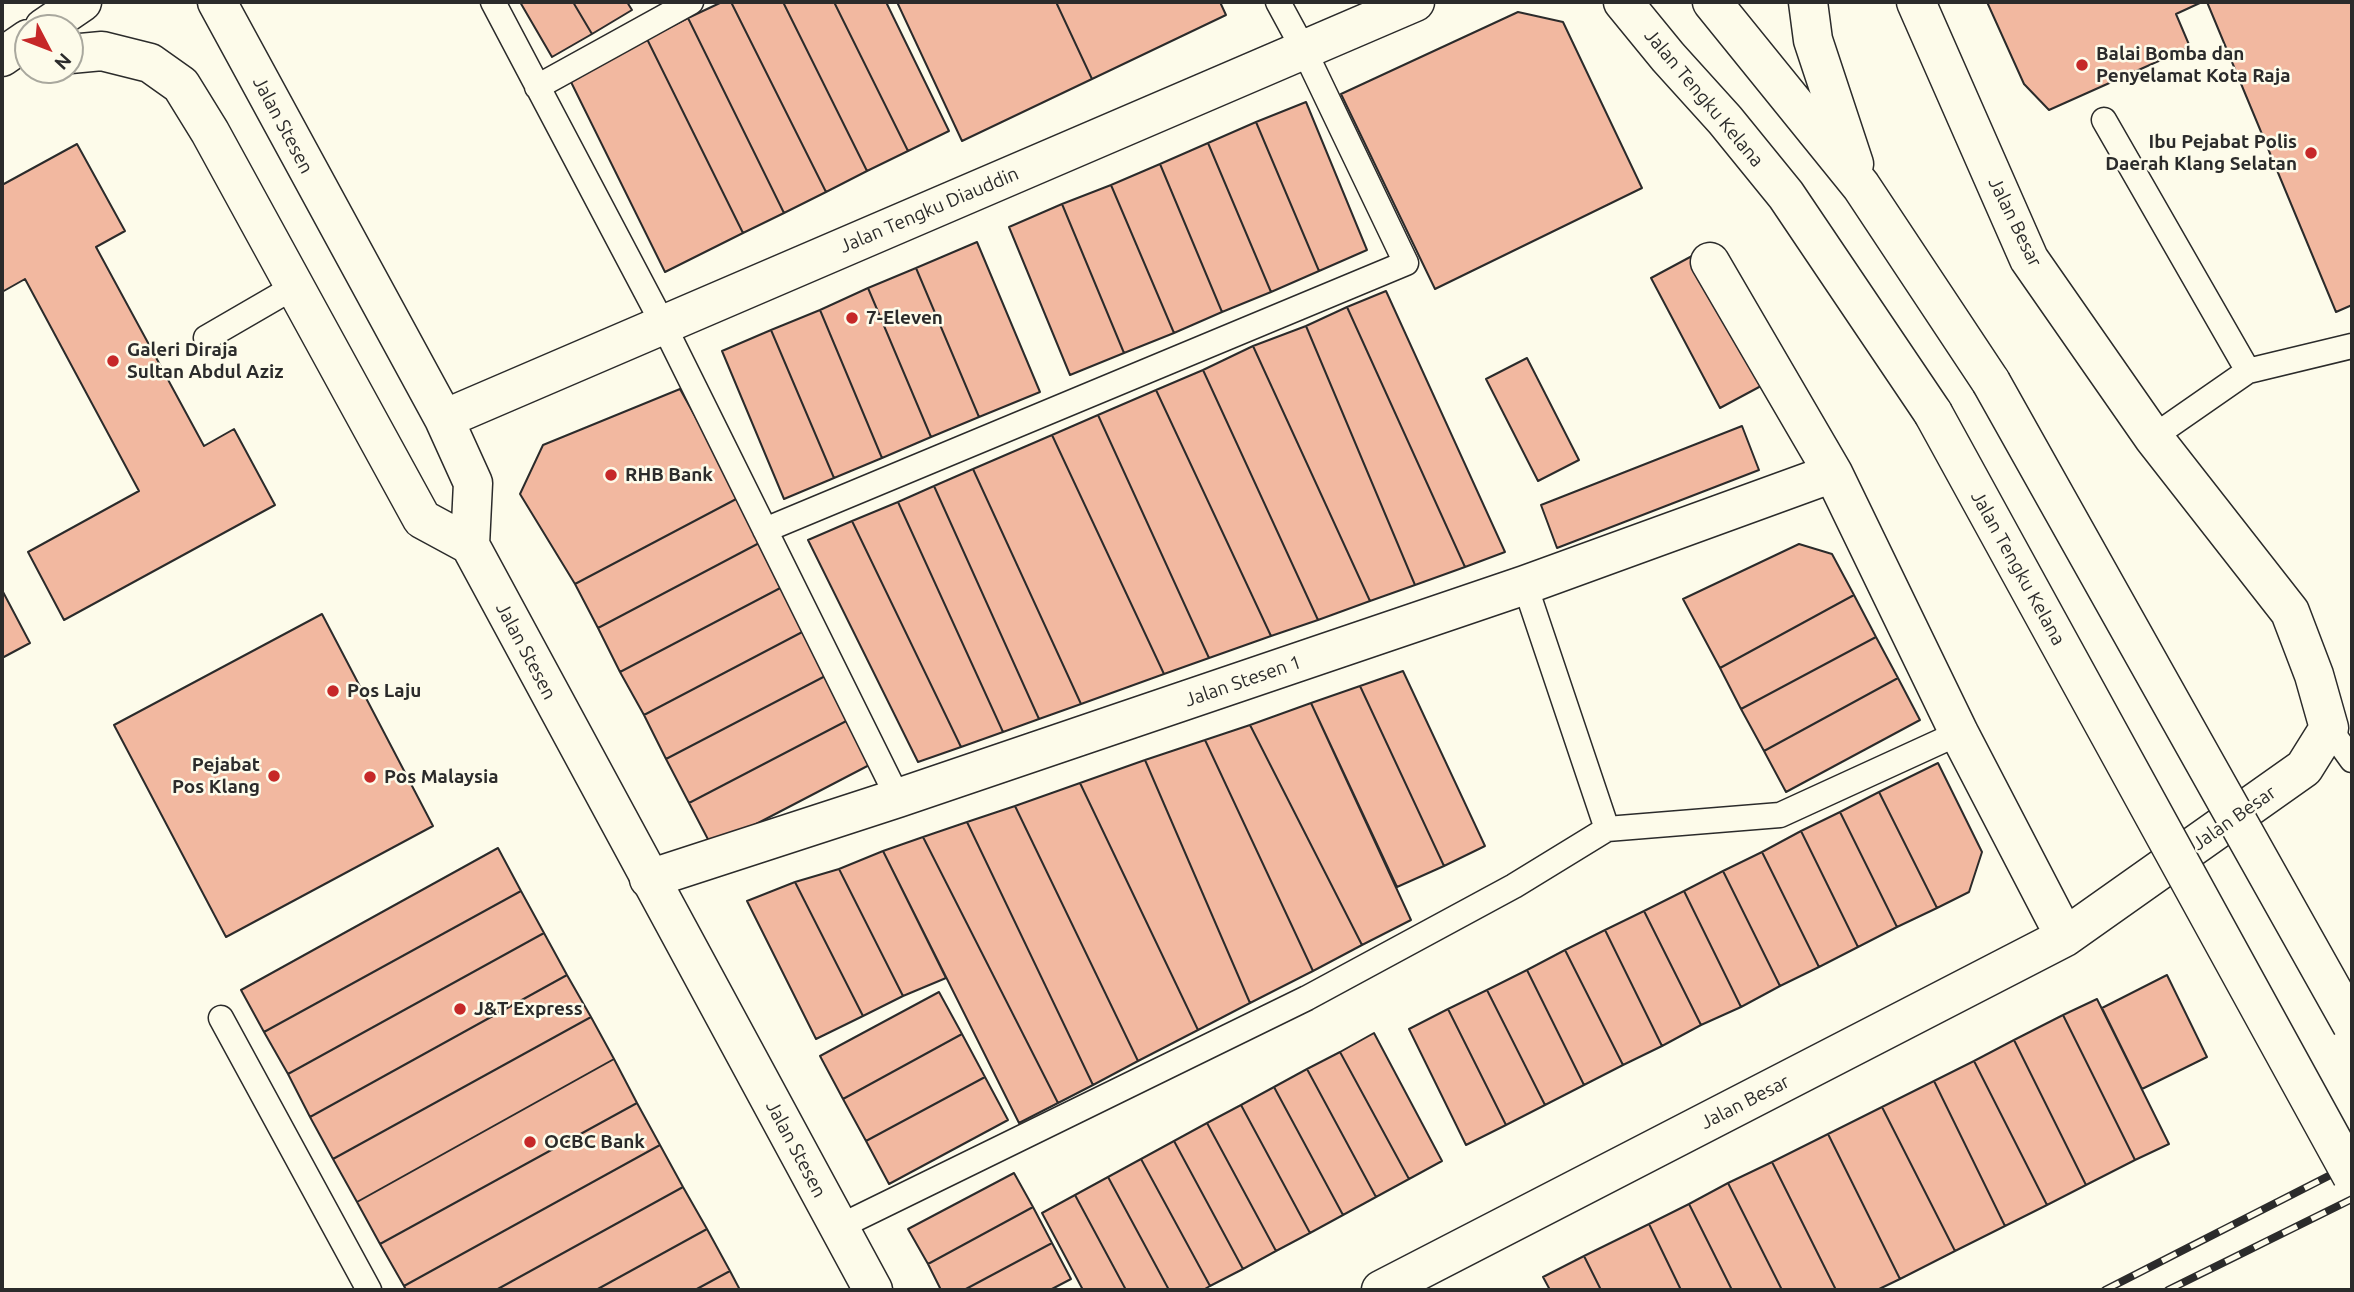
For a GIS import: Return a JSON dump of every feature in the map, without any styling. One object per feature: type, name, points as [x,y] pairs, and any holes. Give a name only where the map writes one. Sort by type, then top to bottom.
[{"type":"main road","points":[[64,14],[82,2]]},
{"type":"main road","name":"Jalan Stesen","points":[[217,2],[443,419],[473,482],[470,545],[873,1290]]},
{"type":"main road","name":"Jalan Tengku Diauddin","points":[[443,419],[1415,2]]},
{"type":"main road","name":"Jalan Tengku Kelana","points":[[1623,2],[1786,195],[1933,413],[2352,1175]]},
{"type":"main road","points":[[1712,2],[1861,187],[1991,382],[2352,1025]]},
{"type":"main road","points":[[1808,2],[1813,40],[1861,187]]},
{"type":"main road","name":"Jalan Besar","points":[[1381,1290],[2065,937],[2304,768],[2329,728],[2314,675],[2290,612],[2153,437],[2029,259],[1916,2]]},
{"type":"main road","points":[[84,53],[102,51],[150,63],[181,85],[210,132],[422,519],[470,545]]},
{"type":"main road","points":[[1710,262],[1833,473],[1959,733],[2065,937]]},
{"type":"main road","name":"Jalan Stesen 1","points":[[649,879],[898,798],[1525,585],[1833,473]]},
{"type":"lane","points":[[493,2],[663,324],[898,798]]},
{"type":"lane","points":[[537,88],[691,2]]},
{"type":"lane","points":[[765,530],[1406,263],[1304,50],[1278,2]]},
{"type":"lane","points":[[2104,120],[2248,371]]},
{"type":"lane","points":[[206,338],[294,287]]},
{"type":"lane","points":[[2153,437],[2248,371],[2352,346]]},
{"type":"lane","points":[[1525,585],[1607,829]]},
{"type":"lane","points":[[2329,728],[2352,760]]},
{"type":"lane","points":[[839,1227],[1307,998],[1514,886],[1607,829],[1780,814],[1959,733]]},
{"type":"lane","points":[[221,1018],[369,1290]]},
{"type":"building","points":[[520,2],[573,2],[592,34],[552,57]]},
{"type":"building","points":[[573,2],[627,2],[632,10],[592,34]]},
{"type":"building","points":[[722,2],[731,2],[826,192],[784,213],[688,18]]},
{"type":"building","points":[[731,2],[783,2],[867,171],[826,192]]},
{"type":"building","points":[[783,2],[834,2],[908,151],[867,171]]},
{"type":"building","points":[[834,2],[886,2],[949,131],[908,151]]},
{"type":"building","points":[[897,2],[1056,2],[1092,79],[962,141]]},
{"type":"building","points":[[1056,2],[1220,2],[1226,15],[1092,79]]},
{"type":"building","name":"Balai Bomba dan Penyelamat Kota Raja","points":[[1987,2],[2202,2],[2176,14],[2190,47],[2049,110],[2024,84]]},
{"type":"building","name":"Ibu Pejabat Polis Daerah Klang Selatan","points":[[2207,2],[2352,2],[2352,305],[2336,312]]},
{"type":"building","points":[[1518,12],[1563,22],[1642,188],[1435,289],[1341,94]]},
{"type":"building","points":[[688,18],[784,213],[743,233],[647,39]]},
{"type":"building","points":[[647,39],[743,233],[665,272],[569,78]]},
{"type":"building","points":[[1306,102],[1367,250],[1319,271],[1256,122]]},
{"type":"building","points":[[1256,122],[1319,271],[1271,292],[1208,143]]},
{"type":"building","points":[[1208,143],[1271,292],[1222,312],[1160,164]]},
{"type":"building","name":"Galeri Diraja Sultan Abdul Aziz","points":[[77,144],[125,231],[96,247],[204,446],[234,429],[275,505],[64,620],[28,552],[139,491],[25,279],[2,292],[2,185]]},
{"type":"building","points":[[1160,164],[1222,312],[1174,333],[1111,185]]},
{"type":"building","points":[[1111,185],[1174,333],[1124,353],[1062,204]]},
{"type":"building","points":[[1062,204],[1124,353],[1070,375],[1009,227]]},
{"type":"building","points":[[977,242],[1040,392],[979,417],[916,268]]},
{"type":"building","points":[[1692,256],[1761,386],[1720,408],[1651,278]]},
{"type":"building","points":[[916,268],[979,417],[931,437],[868,288]]},
{"type":"building","points":[[868,288],[931,437],[882,458],[820,310]]},
{"type":"building","points":[[1386,291],[1505,552],[1465,567],[1347,307]]},
{"type":"building","points":[[1347,307],[1465,567],[1415,585],[1306,326]]},
{"type":"building","points":[[820,310],[882,458],[834,478],[771,330]]},
{"type":"building","points":[[1306,326],[1415,585],[1370,601],[1253,346]]},
{"type":"building","points":[[771,330],[834,478],[784,499],[722,351]]},
{"type":"building","points":[[1253,346],[1370,601],[1318,620],[1203,370]]},
{"type":"building","points":[[1527,358],[1579,460],[1538,481],[1486,379]]},
{"type":"building","points":[[1203,370],[1318,620],[1271,636],[1156,390]]},
{"type":"building","points":[[680,389],[740,497],[575,584],[520,494],[543,445]]},
{"type":"building","points":[[1156,390],[1271,636],[1209,658],[1098,415]]},
{"type":"building","points":[[1098,415],[1209,658],[1164,674],[1052,435]]},
{"type":"building","points":[[1742,426],[1759,470],[1557,548],[1541,505]]},
{"type":"building","points":[[1052,435],[1164,674],[1081,704],[973,469]]},
{"type":"building","points":[[973,469],[1081,704],[1039,719],[934,486]]},
{"type":"building","points":[[934,486],[1039,719],[1003,732],[898,502]]},
{"type":"building","points":[[740,497],[763,541],[598,628],[575,584]]},
{"type":"building","points":[[898,502],[1003,732],[961,747],[852,521]]},
{"type":"building","points":[[852,521],[961,747],[918,762],[808,540]]},
{"type":"building","points":[[763,541],[786,585],[620,672],[598,628]]},
{"type":"building","points":[[1799,544],[1832,554],[1854,595],[1720,668],[1683,599]]},
{"type":"building","points":[[786,585],[808,629],[644,715],[620,672]]},
{"type":"building","points":[[2,590],[30,643],[2,658]]},
{"type":"building","points":[[1854,595],[1876,637],[1741,709],[1720,668]]},
{"type":"building","name":"Pejabat Pos Klang","points":[[322,614],[433,826],[226,937],[114,725]]},
{"type":"building","points":[[808,629],[831,673],[666,759],[644,715]]},
{"type":"building","points":[[1876,637],[1898,678],[1764,751],[1741,709]]},
{"type":"building","points":[[1403,671],[1485,846],[1444,866],[1360,686]]},
{"type":"building","points":[[831,673],[854,717],[689,803],[666,759]]},
{"type":"building","points":[[1898,678],[1920,720],[1786,792],[1764,751]]},
{"type":"building","points":[[1360,686],[1444,866],[1397,887],[1311,703]]},
{"type":"building","points":[[1311,703],[1411,920],[1362,945],[1250,725]]},
{"type":"building","points":[[854,717],[877,761],[712,847],[689,803]]},
{"type":"building","points":[[1250,725],[1362,945],[1313,971],[1205,740]]},
{"type":"building","points":[[1205,740],[1313,971],[1250,1003],[1145,760]]},
{"type":"building","points":[[1145,760],[1250,1003],[1198,1030],[1080,783]]},
{"type":"building","points":[[1938,763],[1982,852],[1969,892],[1937,908],[1879,792]]},
{"type":"building","points":[[1080,783],[1198,1030],[1138,1061],[1015,806]]},
{"type":"building","points":[[1879,792],[1937,908],[1897,927],[1840,812]]},
{"type":"building","points":[[1015,806],[1138,1061],[1093,1085],[967,822]]},
{"type":"building","points":[[1840,812],[1897,927],[1858,947],[1801,831]]},
{"type":"building","points":[[967,822],[1093,1085],[1058,1103],[923,837]]},
{"type":"building","points":[[1801,831],[1858,947],[1819,967],[1762,852]]},
{"type":"building","points":[[923,837],[1058,1103],[1019,1123],[883,851]]},
{"type":"building","points":[[498,848],[521,891],[264,1032],[241,990]]},
{"type":"building","points":[[883,851],[946,978],[903,996],[839,869]]},
{"type":"building","points":[[1762,852],[1819,967],[1780,986],[1723,871]]},
{"type":"building","points":[[839,869],[903,996],[863,1016],[795,882]]},
{"type":"building","points":[[1723,871],[1780,986],[1741,1007],[1684,891]]},
{"type":"building","points":[[795,882],[863,1016],[816,1039],[747,901]]},
{"type":"building","points":[[521,891],[544,933],[288,1074],[264,1032]]},
{"type":"building","points":[[1684,891],[1741,1007],[1701,1025],[1644,911]]},
{"type":"building","points":[[1644,911],[1701,1025],[1662,1046],[1605,930]]},
{"type":"building","points":[[1605,930],[1662,1046],[1623,1065],[1565,950]]},
{"type":"building","points":[[544,933],[567,975],[310,1117],[288,1074]]},
{"type":"building","points":[[1565,950],[1623,1065],[1584,1085],[1527,970]]},
{"type":"building","points":[[1527,970],[1584,1085],[1545,1105],[1487,990]]},
{"type":"building","points":[[567,975],[591,1017],[333,1159],[310,1117]]},
{"type":"building","points":[[2167,975],[2207,1057],[2142,1089],[2102,1008]]},
{"type":"building","points":[[1487,990],[1545,1105],[1506,1125],[1448,1009]]},
{"type":"building","points":[[939,992],[962,1034],[843,1099],[820,1056]]},
{"type":"building","points":[[2097,999],[2169,1144],[2135,1160],[2063,1015]]},
{"type":"building","points":[[1448,1009],[1506,1125],[1466,1145],[1409,1029]]},
{"type":"building","points":[[2063,1015],[2135,1160],[2086,1185],[2014,1040]]},
{"type":"building","points":[[591,1017],[614,1059],[357,1202],[333,1159]]},
{"type":"building","points":[[1374,1033],[1442,1161],[1409,1179],[1340,1052]]},
{"type":"building","points":[[962,1034],[985,1077],[866,1141],[843,1099]]},
{"type":"building","points":[[2014,1040],[2086,1185],[2047,1205],[1974,1061]]},
{"type":"building","points":[[1340,1052],[1409,1179],[1376,1197],[1307,1069]]},
{"type":"building","points":[[614,1059],[637,1103],[380,1244],[357,1202]]},
{"type":"building","points":[[1974,1061],[2047,1205],[2005,1226],[1934,1081]]},
{"type":"building","points":[[1307,1069],[1376,1197],[1343,1215],[1274,1087]]},
{"type":"building","points":[[985,1077],[1008,1120],[889,1184],[866,1141]]},
{"type":"building","points":[[1934,1081],[2005,1226],[1955,1251],[1882,1107]]},
{"type":"building","points":[[1274,1087],[1343,1215],[1310,1233],[1241,1105]]},
{"type":"building","points":[[637,1103],[660,1145],[404,1286],[380,1244]]},
{"type":"building","points":[[1241,1105],[1310,1233],[1276,1251],[1207,1123]]},
{"type":"building","points":[[1882,1107],[1955,1251],[1900,1279],[1828,1134]]},
{"type":"building","points":[[1207,1123],[1276,1251],[1243,1269],[1174,1141]]},
{"type":"building","points":[[1828,1134],[1900,1279],[1877,1290],[1836,1290],[1772,1162]]},
{"type":"building","points":[[1174,1141],[1243,1269],[1210,1286],[1141,1159]]},
{"type":"building","points":[[660,1145],[683,1187],[496,1290],[406,1290],[404,1286]]},
{"type":"building","points":[[1141,1159],[1210,1286],[1203,1290],[1169,1290],[1108,1177]]},
{"type":"building","points":[[1772,1162],[1836,1290],[1782,1290],[1728,1183]]},
{"type":"building","points":[[1014,1173],[1033,1207],[928,1264],[908,1229]]},
{"type":"building","points":[[1108,1177],[1169,1290],[1126,1290],[1075,1195]]},
{"type":"building","points":[[1728,1183],[1782,1290],[1732,1290],[1689,1204]]},
{"type":"building","points":[[683,1187],[707,1229],[596,1290],[496,1290]]},
{"type":"building","points":[[1075,1195],[1126,1290],[1083,1290],[1042,1213]]},
{"type":"building","points":[[1689,1204],[1732,1290],[1681,1290],[1649,1224]]},
{"type":"building","points":[[1033,1207],[1052,1243],[964,1290],[941,1290],[928,1264]]},
{"type":"building","points":[[1649,1224],[1681,1290],[1601,1290],[1584,1256]]},
{"type":"building","points":[[707,1229],[730,1271],[695,1290],[596,1290]]},
{"type":"building","points":[[1052,1243],[1071,1279],[1050,1290],[964,1290]]},
{"type":"building","points":[[1584,1256],[1601,1290],[1550,1290],[1543,1277]]},
{"type":"building","points":[[730,1271],[740,1290],[695,1290]]},
{"type":"railway","points":[[2105,1290],[2352,1164]]},
{"type":"railway","points":[[2168,1290],[2352,1199]]},
{"type":"place","name":"Balai Bomba dan Penyelamat Kota Raja","points":[[2082,65]]},
{"type":"place","name":"Ibu Pejabat Polis Daerah Klang Selatan","points":[[2311,153]]},
{"type":"place","name":"7-Eleven","points":[[852,318]]},
{"type":"place","name":"Galeri Diraja Sultan Abdul Aziz","points":[[113,361]]},
{"type":"place","name":"RHB Bank","points":[[611,475]]},
{"type":"place","name":"Pos Laju","points":[[333,691]]},
{"type":"place","name":"Pejabat Pos Klang","points":[[274,776]]},
{"type":"place","name":"Pos Malaysia","points":[[370,777]]},
{"type":"place","name":"J&T Express","points":[[460,1009]]},
{"type":"place","name":"OCBC Bank","points":[[530,1142]]}]
